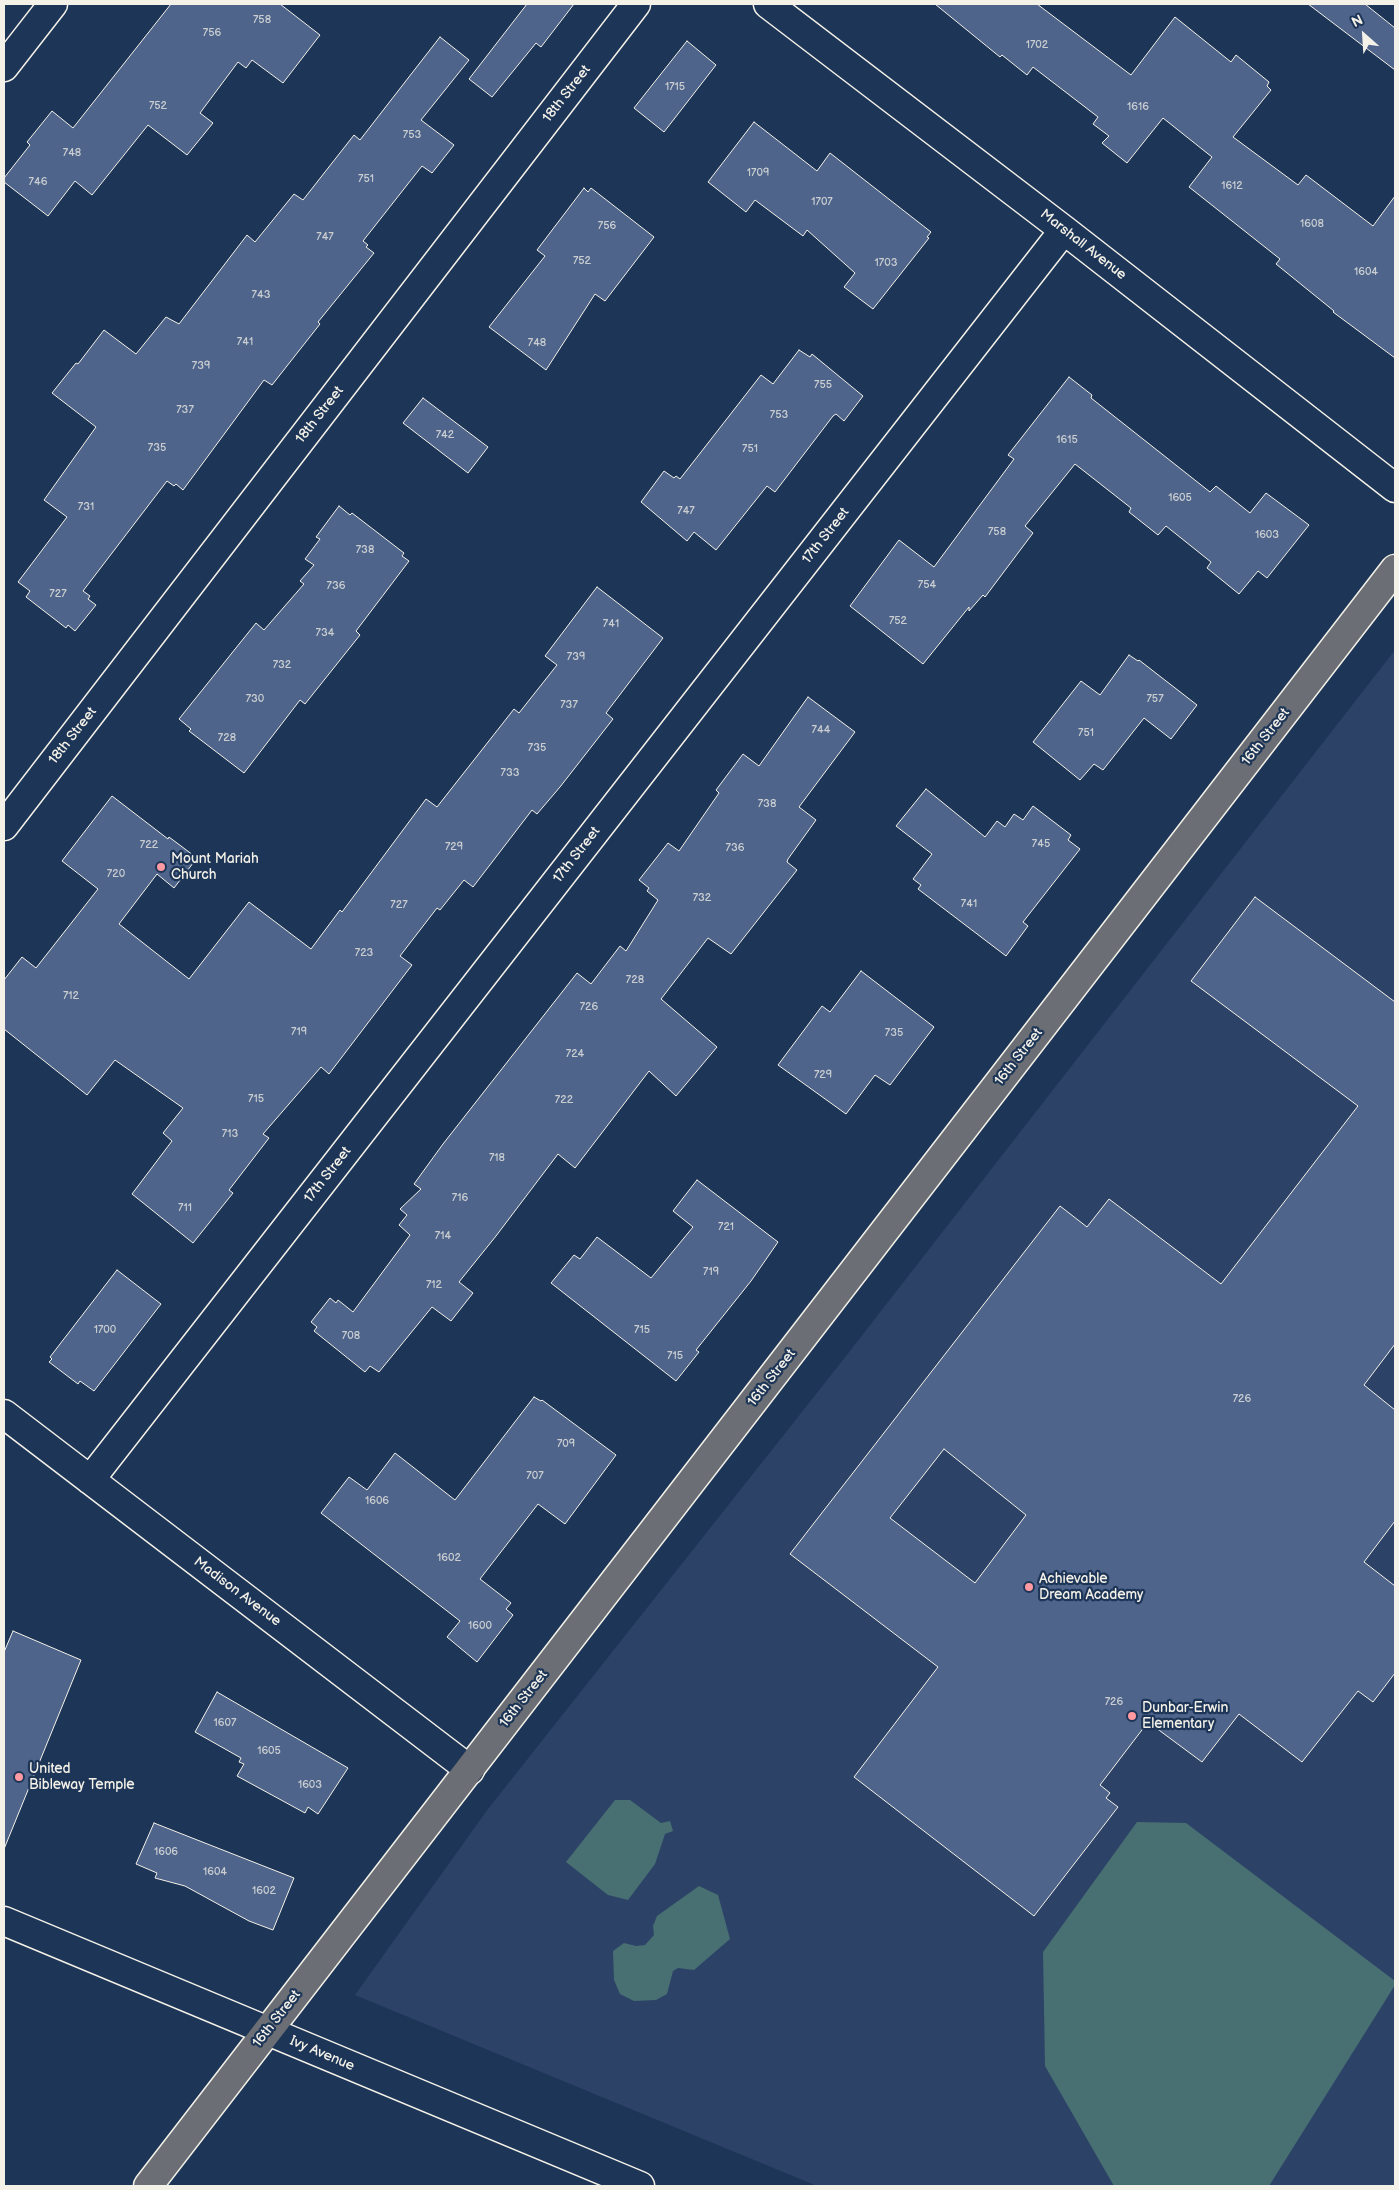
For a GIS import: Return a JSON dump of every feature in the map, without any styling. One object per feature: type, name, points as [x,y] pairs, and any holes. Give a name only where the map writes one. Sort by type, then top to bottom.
[{"type":"main road","name":"16th Street","points":[[148,2186],[1395,570]]},
{"type":"street","points":[[4,67],[53,4]]},
{"type":"street","name":"18th Street","points":[[4,826],[636,4]]},
{"type":"street","name":"Marshall Avenue","points":[[768,4],[1064,230],[1395,488]]},
{"type":"street","name":"17th Street","points":[[90,1480],[1064,230]]},
{"type":"street","name":"Madison Avenue","points":[[4,1414],[470,1770]]},
{"type":"street","name":"Ivy Avenue","points":[[4,1921],[640,2186]]},
{"type":"shaded area","name":"Achievable Dream Academy","points":[[1395,650],[1395,2186],[817,2186],[355,1995],[488,1809],[839,1365]]},
{"type":"green space","points":[[615,1800],[630,1800],[661,1823],[670,1821],[673,1831],[665,1834],[655,1864],[628,1900],[608,1895],[566,1862]]},
{"type":"green space","points":[[1137,1822],[1186,1823],[1395,1981],[1395,1985],[1269,2186],[1114,2186],[1045,2066],[1043,1952]]},
{"type":"green space","points":[[699,1886],[718,1895],[730,1939],[694,1970],[678,1968],[673,1971],[667,1994],[656,2000],[634,2001],[620,1994],[614,1980],[613,1951],[624,1943],[636,1946],[645,1945],[654,1935],[653,1926],[657,1916]]},
{"type":"building","points":[[171,4],[280,4],[320,35],[283,83],[252,60],[246,68],[238,62],[200,113],[213,123],[187,155],[148,125],[92,195],[75,181],[48,216],[4,182],[4,178],[30,145],[27,142],[52,111],[73,128]]},
{"type":"building","points":[[527,4],[574,4],[541,47],[536,43],[492,97],[469,79]]},
{"type":"building","points":[[935,4],[1037,4],[1131,75],[1175,17],[1231,62],[1236,55],[1269,82],[1267,86],[1271,90],[1233,137],[1298,185],[1306,175],[1373,226],[1395,196],[1395,358],[1333,312],[1276,264],[1280,259],[1189,187],[1212,157],[1163,118],[1127,163],[1102,143],[1109,136],[1093,124],[1098,117],[1033,67],[1027,75],[1002,55],[1000,57]]},
{"type":"building","points":[[1308,4],[1365,4],[1395,28],[1395,70]]},
{"type":"building","points":[[440,37],[469,60],[421,120],[454,145],[432,173],[422,166],[363,241],[368,245],[366,247],[374,253],[318,322],[320,324],[272,385],[264,380],[183,490],[176,484],[174,486],[167,481],[83,591],[90,596],[88,599],[96,605],[75,631],[68,625],[66,628],[26,597],[30,591],[18,582],[67,517],[44,500],[96,427],[52,393],[76,363],[78,364],[104,330],[136,354],[166,317],[179,324],[247,235],[255,242],[294,194],[303,200],[354,135],[360,140]]},
{"type":"building","points":[[687,41],[716,65],[664,132],[634,108]]},
{"type":"building","points":[[754,122],[817,171],[830,153],[931,232],[927,237],[929,238],[873,309],[844,287],[855,273],[807,230],[803,236],[755,200],[746,212],[708,182]]},
{"type":"building","points":[[584,188],[588,192],[591,188],[654,237],[605,301],[595,294],[546,370],[489,327],[545,256],[537,250]]},
{"type":"building","points":[[799,350],[810,357],[812,354],[863,396],[844,421],[836,414],[833,416],[775,492],[767,486],[716,550],[694,532],[687,541],[641,502],[664,471],[674,478],[676,476],[680,479],[761,375],[773,384]]},
{"type":"building","points":[[1069,377],[1092,395],[1091,398],[1210,492],[1216,486],[1250,513],[1266,493],[1309,525],[1267,578],[1258,571],[1239,594],[1207,568],[1211,562],[1166,526],[1158,535],[1129,512],[1131,508],[1075,464],[1025,526],[1033,533],[985,597],[983,595],[969,611],[969,607],[923,664],[850,606],[899,540],[934,567],[1014,459],[1008,455]]},
{"type":"building","points":[[423,398],[488,447],[468,473],[403,423]]},
{"type":"building","points":[[339,506],[350,515],[352,513],[404,553],[402,556],[409,561],[356,631],[360,635],[305,704],[300,700],[244,773],[189,731],[191,729],[179,719],[256,623],[264,630],[304,584],[300,581],[314,565],[305,559],[320,539],[316,537]]},
{"type":"building","points":[[597,587],[663,638],[606,713],[613,719],[560,787],[537,814],[532,810],[473,887],[464,880],[440,910],[437,908],[400,956],[412,965],[329,1074],[321,1067],[263,1134],[269,1138],[229,1190],[233,1193],[193,1243],[132,1194],[172,1141],[163,1133],[183,1108],[115,1060],[87,1095],[4,1029],[4,980],[22,957],[36,968],[98,889],[62,861],[112,796],[168,839],[169,837],[197,858],[174,888],[157,874],[119,924],[189,979],[249,902],[311,949],[340,910],[342,912],[426,799],[437,807],[514,709],[519,713],[557,665],[545,656]]},
{"type":"building","points":[[1129,655],[1139,660],[1197,705],[1171,739],[1144,718],[1103,770],[1094,764],[1080,780],[1033,742],[1081,681],[1100,695]]},
{"type":"building","points":[[808,697],[855,732],[799,807],[816,820],[788,859],[787,862],[797,870],[731,954],[708,938],[661,999],[717,1047],[676,1096],[649,1071],[575,1168],[558,1154],[459,1282],[473,1293],[451,1321],[432,1307],[379,1372],[370,1366],[365,1372],[314,1331],[317,1327],[311,1322],[330,1298],[336,1303],[338,1300],[353,1312],[410,1235],[399,1225],[407,1215],[400,1209],[421,1189],[414,1184],[443,1144],[577,973],[591,984],[620,946],[626,951],[658,900],[647,891],[649,888],[639,880],[668,843],[679,851],[719,793],[716,790],[743,754],[759,766]]},
{"type":"building","points":[[926,789],[985,837],[997,821],[1005,827],[1014,814],[1023,820],[1033,806],[1071,835],[1068,840],[1080,849],[1023,922],[1028,926],[1006,956],[918,889],[921,885],[913,879],[932,854],[896,826]]},
{"type":"building","points":[[1255,897],[1395,1002],[1395,1344],[1364,1385],[1395,1410],[1395,1521],[1364,1562],[1395,1586],[1395,1673],[1373,1702],[1358,1691],[1302,1762],[1239,1714],[1202,1762],[1148,1722],[1100,1785],[1110,1793],[1106,1798],[1118,1807],[1034,1916],[854,1777],[938,1667],[790,1554],[1060,1206],[1087,1227],[1109,1199],[1221,1284],[1358,1106],[1191,981]],"holes":[[[944,1449],[1026,1515],[975,1583],[890,1518]]]},
{"type":"building","points":[[861,971],[934,1027],[890,1085],[875,1075],[846,1114],[778,1065],[822,1006],[830,1012]]},
{"type":"building","points":[[697,1180],[778,1242],[751,1281],[696,1350],[699,1352],[676,1381],[551,1283],[574,1255],[580,1259],[597,1237],[651,1278],[693,1227],[673,1211]]},
{"type":"building","points":[[117,1270],[161,1304],[94,1391],[80,1381],[78,1384],[49,1362],[52,1359],[50,1357]]},
{"type":"building","points":[[534,1397],[542,1400],[616,1455],[565,1524],[538,1504],[480,1579],[511,1603],[506,1609],[513,1615],[477,1662],[447,1637],[460,1621],[321,1513],[349,1477],[367,1490],[395,1453],[455,1500]]},
{"type":"building","name":"United Bibleway Temple","points":[[13,1631],[81,1660],[4,1849],[4,1652]]},
{"type":"building","points":[[217,1692],[348,1768],[318,1814],[308,1807],[305,1813],[237,1776],[244,1764],[239,1762],[241,1758],[195,1732]]},
{"type":"building","points":[[154,1823],[294,1878],[273,1930],[249,1921],[185,1886],[155,1878],[157,1873],[136,1864]]},
{"type":"place","name":"Mount Mariah Church","points":[[161,867]]},
{"type":"place","name":"Achievable Dream Academy","points":[[1029,1587]]},
{"type":"place","name":"Dunbar-Erwin Elementary","points":[[1132,1716]]},
{"type":"place","name":"United Bibleway Temple","points":[[19,1777]]}]
